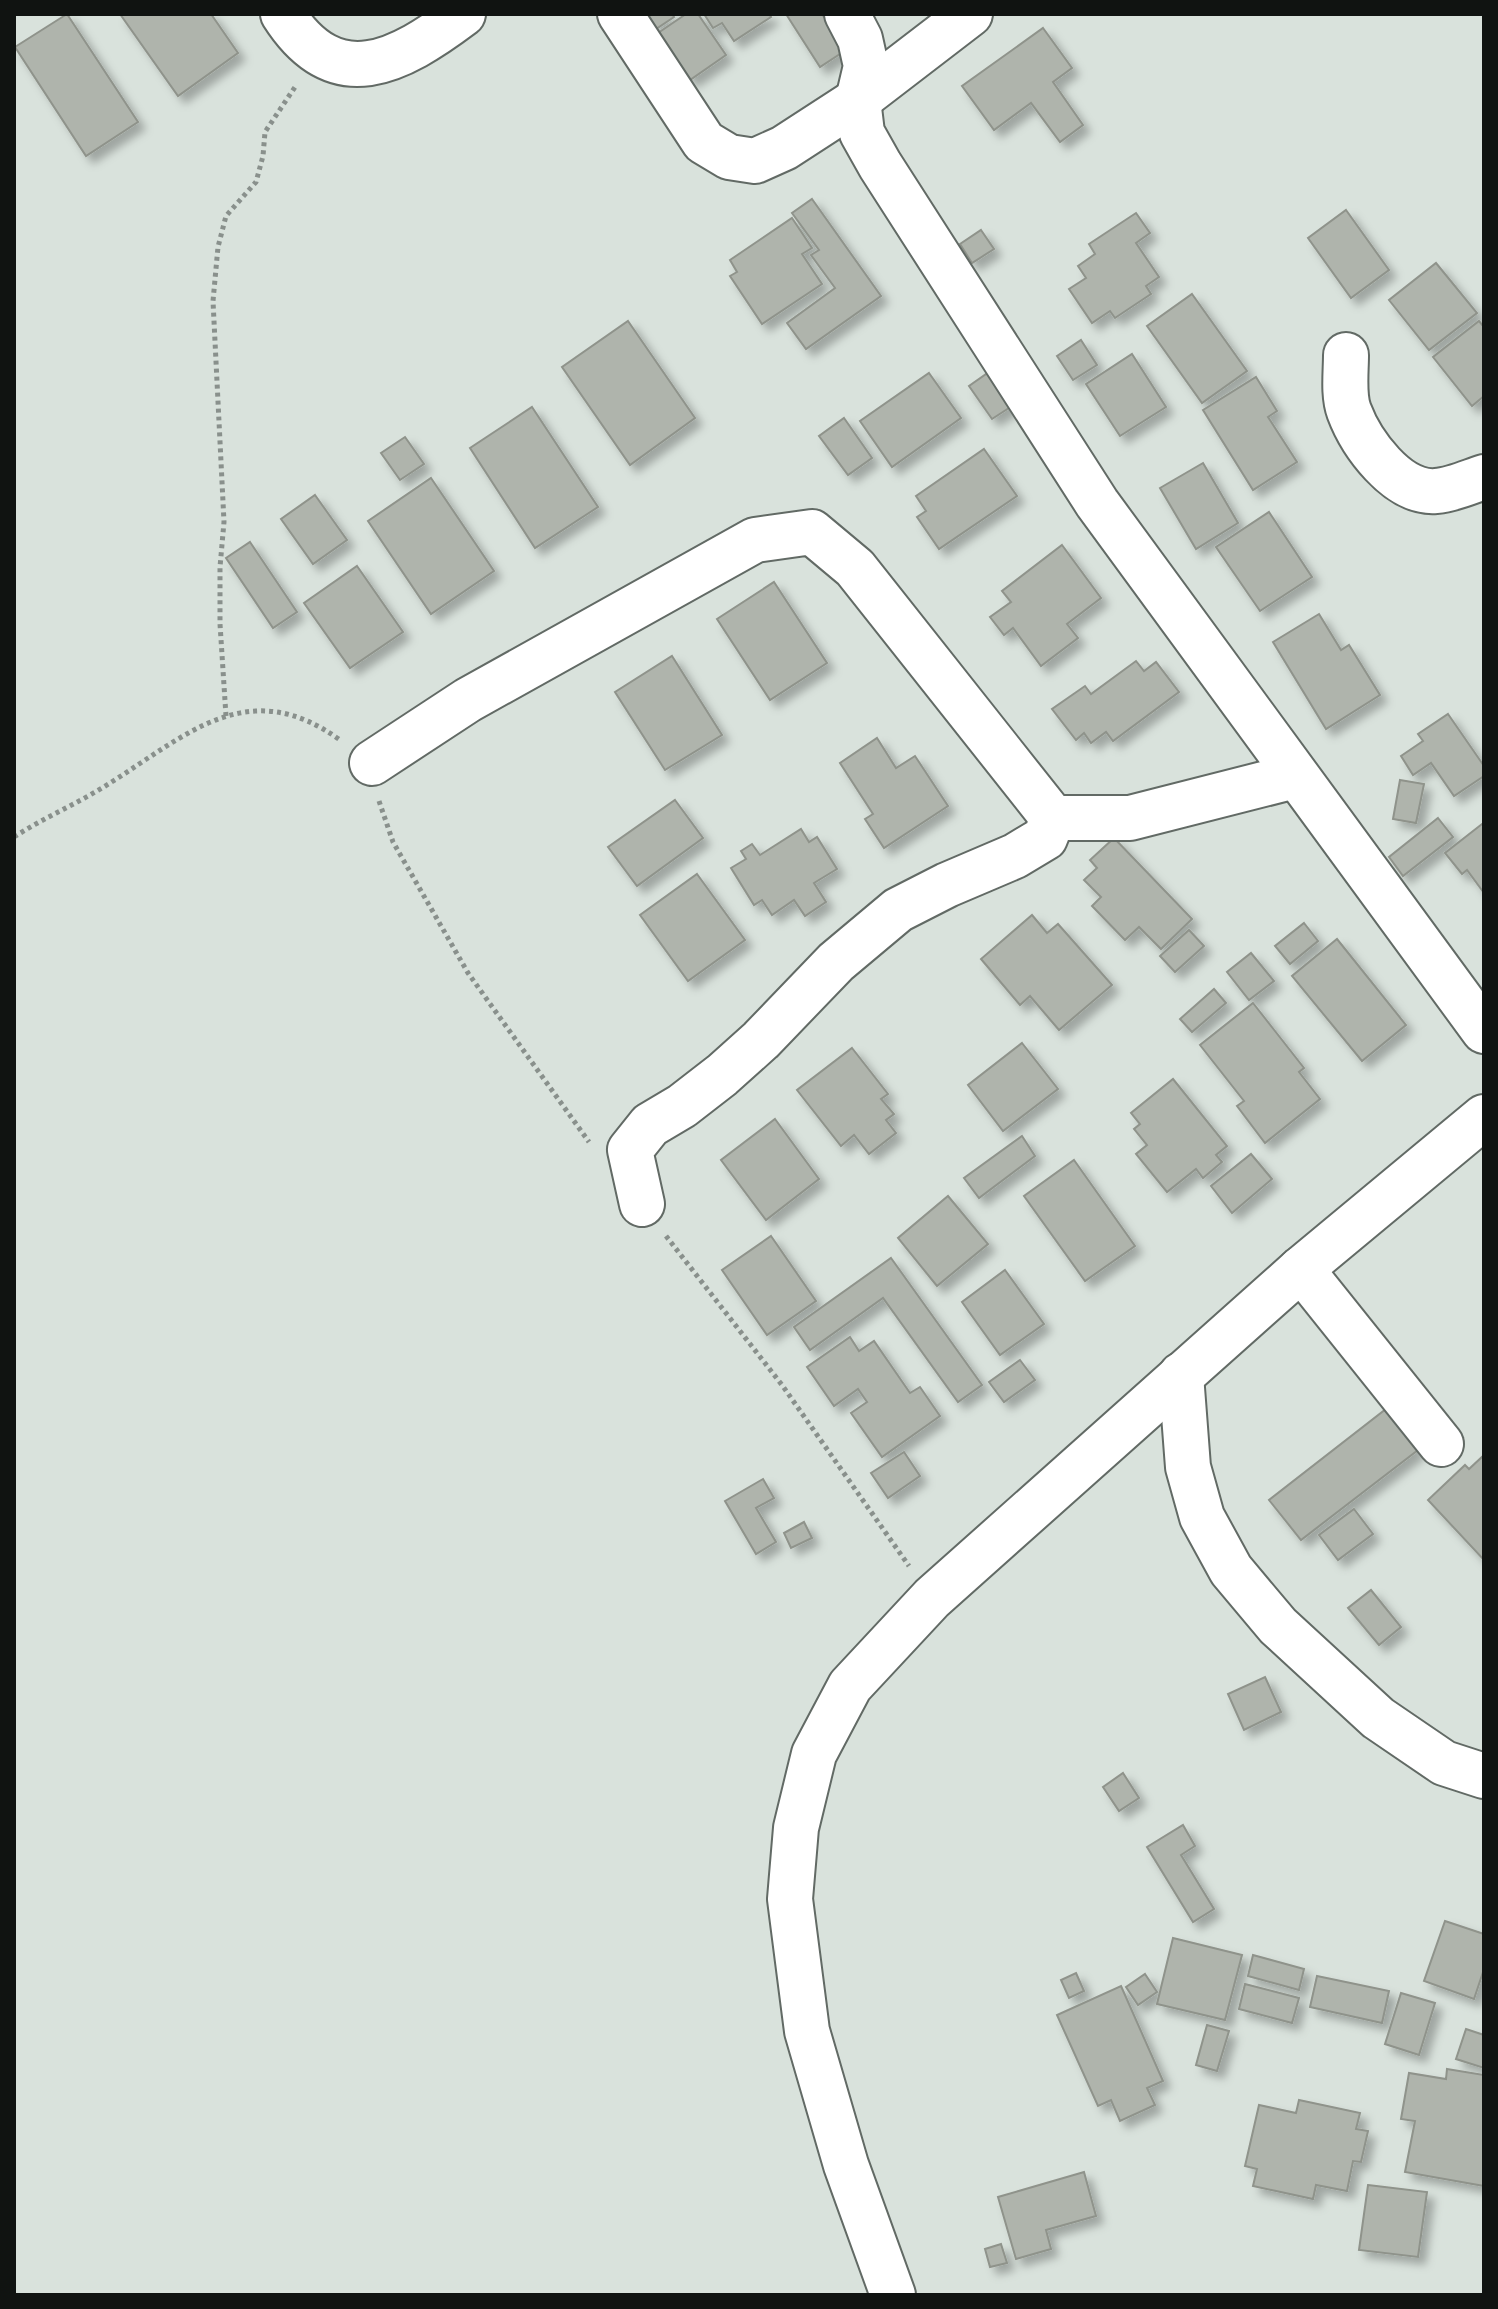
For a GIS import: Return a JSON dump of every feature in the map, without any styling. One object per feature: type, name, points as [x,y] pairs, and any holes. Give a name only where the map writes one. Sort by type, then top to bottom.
[{"type":"street","points":[[283,14],[318,54],[349,66],[390,59],[463,14]]},
{"type":"street","points":[[620,14],[704,142],[729,157],[755,161],[784,148],[858,100],[970,14]]},
{"type":"street","points":[[847,14],[860,39],[866,66],[858,100],[862,133],[880,165],[1088,490],[1484,1031]]},
{"type":"street","points":[[1346,355],[1348,409],[1370,450],[1389,471],[1410,487],[1435,491],[1484,477]]},
{"type":"street","points":[[372,763],[468,700],[743,546],[755,540],[812,532],[855,568],[1053,818]]},
{"type":"street","points":[[1053,818],[1130,818],[1295,776]]},
{"type":"street","points":[[642,1204],[630,1150],[650,1125],[682,1106],[722,1075],[761,1040],[836,962],[898,910],[1015,856],[1045,838],[1053,818]]},
{"type":"street","points":[[893,2295],[846,2165],[807,2031],[790,1899],[796,1828],[814,1754],[850,1686],[932,1598],[1301,1269],[1484,1117]]},
{"type":"street","points":[[1301,1269],[1441,1444]]},
{"type":"street","points":[[1181,1375],[1188,1467],[1202,1517],[1231,1570],[1278,1626],[1378,1718],[1444,1763],[1484,1776]]},
{"type":"path","points":[[226,716],[220,624],[224,522],[213,301],[218,247],[226,216],[256,182],[265,132],[318,54]]},
{"type":"path","points":[[14,837],[109,784],[190,730],[236,712],[283,711],[328,731],[372,763]]},
{"type":"building","points":[[67,14],[138,122],[86,156],[15,47]]},
{"type":"building","points":[[120,14],[211,14],[238,53],[178,96]]},
{"type":"building","points":[[646,14],[672,14],[674,17],[656,29]]},
{"type":"building","points":[[686,14],[698,14],[726,55],[690,80],[658,33]]},
{"type":"building","points":[[704,14],[769,14],[771,17],[734,41],[722,23],[713,28]]},
{"type":"building","points":[[786,14],[822,14],[846,50],[820,67]]},
{"type":"building","points":[[1043,28],[1072,68],[1053,82],[1083,125],[1060,142],[1031,103],[994,130],[962,86]]},
{"type":"building","points":[[812,199],[881,296],[806,349],[787,323],[835,288],[811,255],[819,250],[792,213]]},
{"type":"building","points":[[1346,210],[1389,270],[1351,298],[1308,238]]},
{"type":"building","points":[[1136,213],[1150,233],[1136,243],[1159,277],[1146,286],[1151,294],[1115,318],[1110,311],[1092,323],[1069,289],[1086,278],[1078,266],[1095,254],[1089,244]]},
{"type":"building","points":[[792,218],[812,248],[802,254],[822,284],[762,324],[730,276],[737,272],[730,260]]},
{"type":"building","points":[[981,230],[994,249],[972,263],[960,244]]},
{"type":"building","points":[[1436,263],[1477,313],[1429,350],[1389,300]]},
{"type":"building","points":[[1192,294],[1247,371],[1202,403],[1147,326]]},
{"type":"building","points":[[628,321],[695,418],[630,465],[562,367]]},
{"type":"building","points":[[1479,321],[1484,327],[1484,396],[1472,406],[1433,357]]},
{"type":"building","points":[[1081,340],[1097,365],[1073,380],[1057,356]]},
{"type":"building","points":[[1132,354],[1166,407],[1120,436],[1086,384]]},
{"type":"building","points":[[989,372],[1012,406],[992,419],[969,386]]},
{"type":"building","points":[[929,373],[961,418],[892,467],[860,421]]},
{"type":"building","points":[[1256,377],[1277,411],[1268,417],[1297,462],[1253,490],[1203,410]]},
{"type":"building","points":[[532,407],[598,507],[535,548],[470,448]]},
{"type":"building","points":[[844,418],[872,458],[848,475],[819,436]]},
{"type":"building","points":[[405,437],[424,464],[400,480],[381,453]]},
{"type":"building","points":[[984,449],[1017,496],[939,549],[917,517],[926,511],[916,496]]},
{"type":"building","points":[[1203,463],[1238,523],[1196,549],[1160,488]]},
{"type":"building","points":[[431,478],[494,571],[431,614],[368,521]]},
{"type":"building","points":[[315,495],[347,540],[313,564],[281,519]]},
{"type":"building","points":[[1269,512],[1312,577],[1260,611],[1216,547]]},
{"type":"building","points":[[250,542],[297,612],[273,628],[226,558]]},
{"type":"building","points":[[1062,545],[1101,598],[1067,624],[1078,638],[1041,666],[1013,628],[1004,635],[990,617],[1011,602],[1002,591]]},
{"type":"building","points":[[357,566],[403,632],[350,668],[304,603]]},
{"type":"building","points":[[774,582],[827,663],[770,700],[717,619]]},
{"type":"building","points":[[1319,614],[1341,650],[1349,645],[1380,695],[1326,729],[1273,642]]},
{"type":"building","points":[[672,656],[722,735],[665,770],[615,692]]},
{"type":"building","points":[[1136,661],[1144,671],[1156,662],[1179,692],[1113,741],[1106,732],[1091,743],[1084,733],[1076,740],[1052,709],[1085,686],[1091,694]]},
{"type":"building","points":[[1448,714],[1484,766],[1484,776],[1454,796],[1431,763],[1413,775],[1401,756],[1423,741],[1418,734]]},
{"type":"building","points":[[877,738],[896,768],[915,756],[948,806],[884,848],[865,819],[873,814],[840,763]]},
{"type":"building","points":[[1400,780],[1424,784],[1416,823],[1393,819]]},
{"type":"building","points":[[675,800],[703,838],[637,886],[608,847]]},
{"type":"building","points":[[1438,818],[1453,837],[1403,876],[1389,857]]},
{"type":"building","points":[[1482,824],[1484,893],[1467,870],[1462,874],[1445,853]]},
{"type":"building","points":[[801,829],[809,842],[817,837],[837,869],[814,883],[826,902],[805,916],[794,900],[772,915],[762,900],[754,905],[731,868],[746,859],[741,851],[752,844],[760,855]]},
{"type":"building","points":[[1114,838],[1192,919],[1161,949],[1139,927],[1125,940],[1092,906],[1101,897],[1084,880],[1097,868],[1090,860]]},
{"type":"building","points":[[697,874],[745,940],[688,981],[640,915]]},
{"type":"building","points":[[1032,915],[1047,933],[1058,924],[1112,985],[1059,1030],[1030,996],[1020,1005],[981,959]]},
{"type":"building","points":[[1304,923],[1318,941],[1290,964],[1275,946]]},
{"type":"building","points":[[1189,930],[1204,946],[1175,972],[1160,956]]},
{"type":"building","points":[[1337,939],[1406,1025],[1362,1061],[1292,976]]},
{"type":"building","points":[[1251,953],[1274,981],[1249,1000],[1227,972]]},
{"type":"building","points":[[1214,989],[1226,1003],[1192,1032],[1180,1019]]},
{"type":"building","points":[[1253,1003],[1304,1068],[1299,1072],[1320,1099],[1265,1143],[1237,1106],[1244,1101],[1200,1045]]},
{"type":"building","points":[[1022,1043],[1058,1089],[1003,1131],[968,1085]]},
{"type":"building","points":[[852,1048],[888,1094],[881,1099],[894,1114],[886,1120],[896,1133],[869,1154],[854,1135],[841,1146],[797,1090]]},
{"type":"building","points":[[1173,1079],[1227,1146],[1216,1155],[1222,1162],[1203,1178],[1196,1169],[1167,1192],[1136,1154],[1147,1145],[1134,1129],[1140,1124],[1131,1113]]},
{"type":"building","points":[[775,1119],[819,1179],[766,1220],[721,1160]]},
{"type":"building","points":[[1022,1136],[1035,1156],[979,1198],[964,1178]]},
{"type":"building","points":[[1251,1154],[1272,1179],[1232,1213],[1211,1186]]},
{"type":"building","points":[[1074,1160],[1135,1246],[1085,1281],[1024,1196]]},
{"type":"building","points":[[948,1196],[988,1244],[937,1286],[898,1238]]},
{"type":"building","points":[[771,1236],[816,1301],[767,1335],[722,1270]]},
{"type":"building","points":[[891,1258],[982,1385],[958,1402],[883,1298],[810,1350],[794,1327]]},
{"type":"building","points":[[1005,1270],[1044,1324],[1000,1355],[962,1302]]},
{"type":"building","points":[[850,1337],[859,1351],[874,1341],[910,1393],[920,1387],[940,1416],[882,1457],[851,1413],[867,1402],[858,1389],[834,1406],[807,1367]]},
{"type":"building","points":[[1020,1360],[1035,1380],[1004,1402],[989,1382]]},
{"type":"building","points":[[1386,1409],[1418,1450],[1301,1540],[1269,1500]]},
{"type":"building","points":[[904,1452],[920,1476],[888,1498],[871,1473]]},
{"type":"building","points":[[1483,1456],[1484,1560],[1428,1500],[1465,1465],[1469,1469]]},
{"type":"building","points":[[763,1479],[774,1498],[756,1508],[776,1542],[756,1554],[725,1501]]},
{"type":"building","points":[[1354,1509],[1373,1534],[1338,1560],[1319,1535]]},
{"type":"building","points":[[804,1522],[812,1538],[791,1548],[784,1533]]},
{"type":"building","points":[[1371,1590],[1401,1627],[1379,1645],[1348,1608]]},
{"type":"building","points":[[1265,1677],[1281,1712],[1244,1730],[1228,1694]]},
{"type":"building","points":[[1123,1773],[1139,1798],[1119,1811],[1103,1787]]},
{"type":"building","points":[[1183,1825],[1195,1846],[1181,1855],[1214,1909],[1193,1922],[1147,1847]]},
{"type":"building","points":[[1445,1921],[1484,1934],[1484,1969],[1474,1999],[1424,1981]]},
{"type":"building","points":[[1173,1938],[1242,1955],[1225,2020],[1157,2004]]},
{"type":"building","points":[[1253,1955],[1304,1969],[1299,1990],[1248,1976]]},
{"type":"building","points":[[1076,1973],[1084,1991],[1069,1998],[1061,1980]]},
{"type":"building","points":[[1145,1974],[1157,1992],[1138,2005],[1126,1987]]},
{"type":"building","points":[[1317,1976],[1389,1991],[1382,2023],[1310,2007]]},
{"type":"building","points":[[1245,1984],[1299,1998],[1292,2023],[1239,2009]]},
{"type":"building","points":[[1121,1986],[1163,2081],[1147,2088],[1155,2105],[1120,2121],[1111,2100],[1098,2106],[1057,2015]]},
{"type":"building","points":[[1401,1993],[1435,2003],[1419,2055],[1385,2044]]},
{"type":"building","points":[[1207,2025],[1229,2031],[1217,2071],[1196,2065]]},
{"type":"building","points":[[1466,2029],[1484,2035],[1484,2068],[1456,2059]]},
{"type":"building","points":[[1447,2069],[1484,2075],[1484,2186],[1405,2172],[1415,2121],[1401,2119],[1409,2073],[1446,2079]]},
{"type":"building","points":[[1299,2100],[1360,2113],[1356,2129],[1368,2131],[1361,2162],[1353,2161],[1347,2191],[1316,2185],[1313,2199],[1253,2186],[1257,2169],[1245,2166],[1259,2105],[1296,2113]]},
{"type":"building","points":[[1084,2172],[1096,2216],[1046,2230],[1051,2249],[1016,2259],[998,2197]]},
{"type":"building","points":[[1368,2185],[1427,2192],[1418,2257],[1359,2250]]},
{"type":"building","points":[[1001,2244],[1007,2263],[990,2267],[985,2249]]}]
